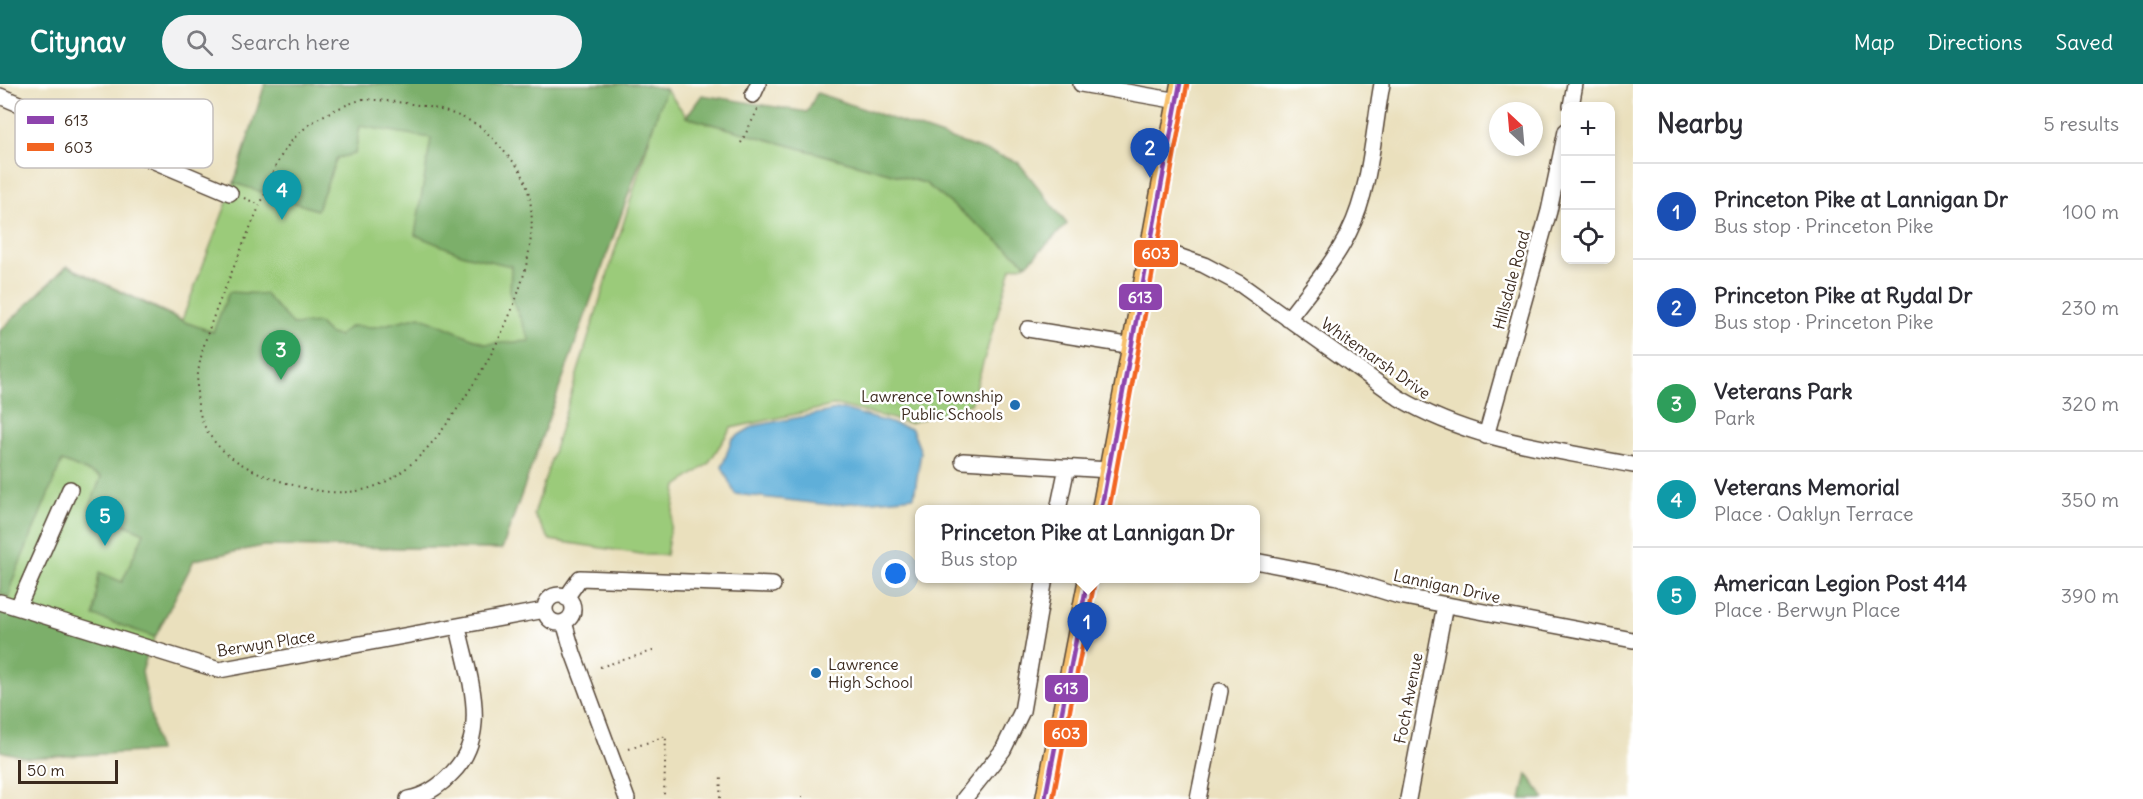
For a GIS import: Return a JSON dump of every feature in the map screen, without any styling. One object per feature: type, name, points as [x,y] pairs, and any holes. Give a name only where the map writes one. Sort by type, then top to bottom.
[{"type":"main road","points":[[1102,505],[1152,247],[1179,92]]},
{"type":"main road","points":[[1045,799],[1087,583]]},
{"type":"street","points":[[1081,84],[1179,92]]},
{"type":"street","points":[[1288,319],[1340,248],[1350,230],[1364,185],[1382,84]]},
{"type":"street","points":[[1572,102],[1575,84]]},
{"type":"street","points":[[0,96],[15,102]]},
{"type":"street","name":"Hillsdale Road","points":[[1486,436],[1549,211],[1561,155]]},
{"type":"street","points":[[171,168],[233,194]]},
{"type":"street","name":"Whitemarsh Drive","points":[[1152,247],[1230,278],[1399,399],[1452,426],[1486,436],[1633,465]]},
{"type":"street","points":[[1028,329],[1133,346]]},
{"type":"street","points":[[963,461],[1109,470]]},
{"type":"street","points":[[1059,505],[1067,467]]},
{"type":"street","points":[[18,608],[70,489]]},
{"type":"street","name":"Lannigan Drive","points":[[1260,562],[1338,577],[1399,596],[1633,640]]},
{"type":"street","points":[[566,598],[580,578],[773,585]]},
{"type":"street","points":[[964,799],[1004,750],[1022,711],[1044,583]]},
{"type":"street","points":[[558,595],[566,598],[573,608],[570,617],[564,622],[551,621],[545,610],[550,598],[558,595]]},
{"type":"street","name":"Berwyn Place","points":[[0,602],[219,670],[545,610]]},
{"type":"street","name":"Foch Avenue","points":[[1408,799],[1445,605]]},
{"type":"street","points":[[564,622],[627,799]]},
{"type":"street","points":[[408,799],[434,789],[447,779],[464,759],[474,735],[474,703],[458,627]]},
{"type":"street","points":[[1198,799],[1220,691]]},
{"type":"path","points":[[741,143],[762,101],[755,90]]},
{"type":"path","points":[[363,99],[426,107],[476,124],[495,140],[521,172],[532,205],[530,240],[525,269],[508,323],[485,365],[448,421],[407,466],[383,483],[331,494],[296,487],[240,464],[217,447],[204,424],[195,394],[203,339],[260,205],[273,170],[284,149],[298,132],[320,116],[363,99]]},
{"type":"path","points":[[233,194],[260,205]]},
{"type":"path","points":[[600,667],[656,650]]},
{"type":"path","points":[[629,749],[666,736],[664,795]]},
{"type":"path","points":[[720,798],[721,776]]},
{"type":"green space","points":[[265,84],[641,84],[666,89],[687,117],[925,183],[1027,264],[1011,268],[971,404],[909,423],[837,405],[731,428],[708,464],[677,486],[666,555],[647,555],[550,540],[534,515],[659,107],[502,549],[263,546],[194,560],[149,649],[0,602],[0,331],[67,266],[182,320],[244,158]]},
{"type":"green space","points":[[265,84],[641,84],[666,89],[502,549],[263,546],[194,560],[155,637],[94,616],[99,572],[122,582],[144,533],[89,509],[101,477],[62,461],[12,582],[10,597],[0,593],[0,331],[67,266],[182,321],[213,332],[229,292],[265,294],[293,325],[318,323],[328,333],[338,336],[351,326],[375,327],[420,316],[486,344],[530,341],[510,295],[511,266],[464,255],[415,235],[431,138],[360,126],[355,154],[337,158],[317,210],[234,183]]},
{"type":"green space","points":[[817,93],[1018,162],[1067,224],[1027,264],[925,183],[686,117],[702,95],[807,112]]},
{"type":"green space","points":[[0,608],[149,649],[142,672],[158,751],[28,758],[0,751]]},
{"type":"green space","points":[[1527,774],[1545,799],[1521,799]]},
{"type":"water","points":[[842,409],[912,429],[921,452],[914,497],[830,505],[735,494],[722,467],[732,439],[754,426]]},
{"type":"transit line","name":"613","points":[[1102,505],[1180,84]]},
{"type":"transit line","name":"603","points":[[1110,505],[1187,85]]},
{"type":"transit line","name":"613","points":[[1045,799],[1087,583]]},
{"type":"transit line","name":"603","points":[[1053,799],[1094,583]]},
{"type":"place","name":"Princeton Pike at Rydal Dr","points":[[1150,178]]},
{"type":"place","name":"Veterans Memorial","points":[[282,220]]},
{"type":"place","name":"Veterans Park","points":[[281,380]]},
{"type":"place","name":"Lawrence Township Public Schools","points":[[1015,405]]},
{"type":"place","name":"American Legion Post 414","points":[[105,546]]},
{"type":"place","name":"Princeton Pike at Lannigan Dr","points":[[1087,652]]},
{"type":"place","name":"Lawrence High School","points":[[816,673]]}]
